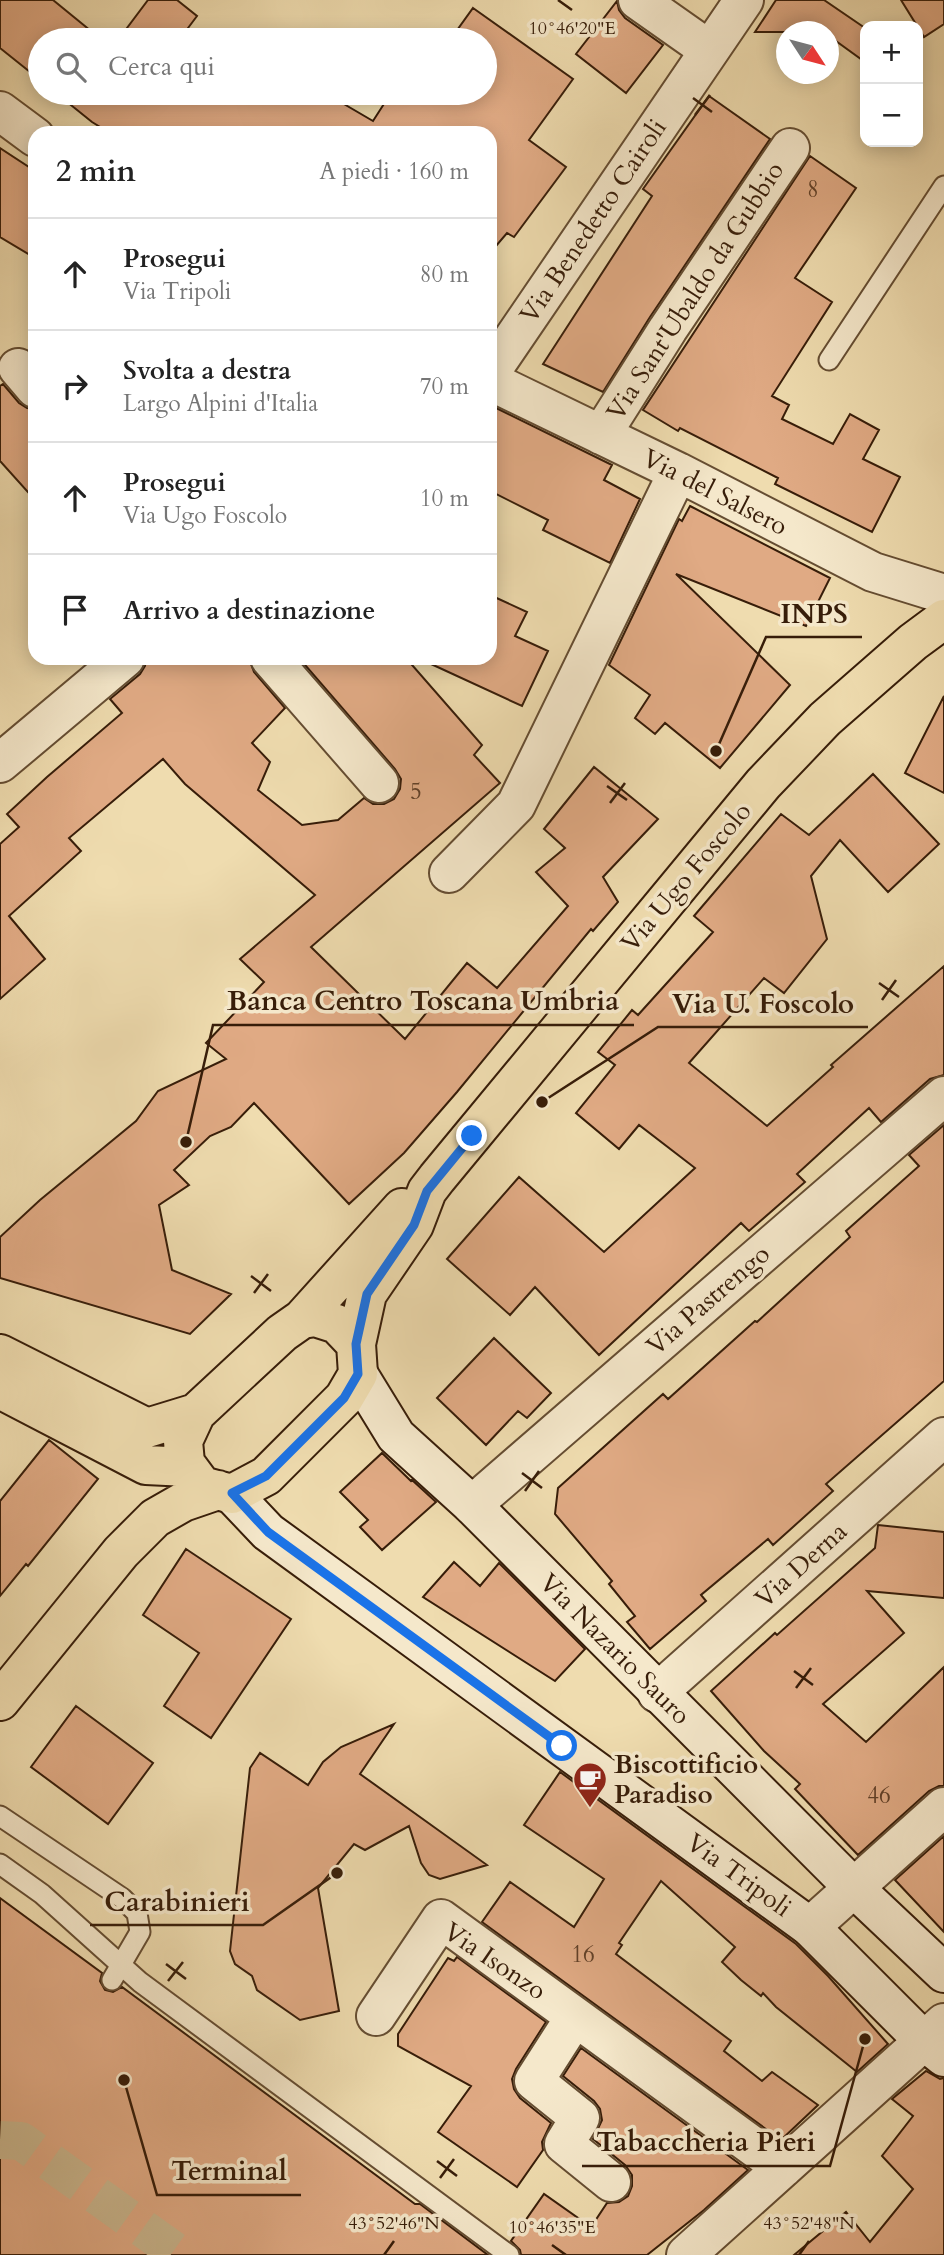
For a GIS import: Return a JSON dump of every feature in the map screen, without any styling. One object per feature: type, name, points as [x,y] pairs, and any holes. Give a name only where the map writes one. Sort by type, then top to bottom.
[{"type":"main road","name":"Via Ugo Foscolo","points":[[427,1191],[763,784],[825,719],[913,642],[944,619]]},
{"type":"main road","points":[[225,1492],[202,1486],[185,1463],[183,1441],[197,1413],[282,1333],[302,1319],[407,1203],[427,1191]]},
{"type":"main road","points":[[0,1701],[121,1552],[155,1518],[183,1502],[225,1492],[266,1476],[344,1398],[357,1359],[367,1294],[414,1225],[427,1191]]},
{"type":"main road","points":[[302,1319],[315,1317],[337,1324],[357,1359]]},
{"type":"main road","points":[[0,1354],[147,1427],[197,1413]]},
{"type":"main road","points":[[0,1389],[146,1465],[188,1466]]},
{"type":"street","points":[[638,0],[709,50]]},
{"type":"street","name":"Via Benedetto Cairoli","points":[[497,363],[744,0]]},
{"type":"street","points":[[0,111],[28,132]]},
{"type":"street","name":"Via Sant'Ubaldo da Gubbio","points":[[601,435],[668,329],[790,148]]},
{"type":"street","name":"Via del Salsero","points":[[497,384],[678,472],[873,572],[944,594]]},
{"type":"street","points":[[449,873],[516,806],[678,472]]},
{"type":"street","points":[[0,763],[117,665]]},
{"type":"street","points":[[276,665],[379,783]]},
{"type":"street","name":"Via Pastrengo","points":[[472,1505],[944,1096]]},
{"type":"street","name":"Via Nazario Sauro","points":[[357,1359],[396,1436],[472,1505],[657,1693],[944,1973]]},
{"type":"street","name":"Via Derna","points":[[657,1693],[944,1437]]},
{"type":"street","name":"Via Tripoli","points":[[225,1492],[268,1532],[810,1927]]},
{"type":"street","points":[[686,2255],[783,2168],[937,2040],[810,1927],[944,1807]]},
{"type":"street","name":"Via Isonzo","points":[[376,2016],[441,1919],[783,2168]]},
{"type":"street","name":"Via Isonzo","points":[[575,2017],[534,2081],[580,2118],[564,2144],[611,2182]]},
{"type":"lane","points":[[829,360],[944,186]]},
{"type":"lane","points":[[0,1815],[122,1898],[137,1913],[139,1932],[112,1980]]},
{"type":"lane","points":[[0,1864],[42,1894],[140,1982],[509,2255]]},
{"type":"building","points":[[0,0],[53,0],[87,28],[28,28],[28,70],[0,48]]},
{"type":"building","points":[[148,0],[177,0],[197,16],[188,28],[127,28]]},
{"type":"building","points":[[776,0],[824,0],[860,25],[860,58],[839,43],[839,21],[776,21],[776,32],[755,32]]},
{"type":"building","points":[[901,0],[944,0],[944,24],[924,37],[923,21],[914,21]]},
{"type":"building","points":[[617,1],[625,18],[663,45],[626,93],[576,54]]},
{"type":"building","points":[[473,8],[573,79],[529,140],[566,167],[514,237],[507,233],[497,245],[497,126],[99,126],[71,105],[346,105],[373,121],[383,105],[497,105],[497,28],[459,28]]},
{"type":"building","points":[[709,96],[770,139],[603,392],[543,364],[652,196],[643,189]]},
{"type":"building","points":[[0,148],[28,166],[28,254],[0,237]]},
{"type":"building","points":[[810,156],[856,188],[795,278],[832,302],[772,396],[789,405],[782,419],[833,444],[850,414],[879,430],[863,459],[900,477],[872,532],[775,484],[778,478],[680,428],[678,431],[643,410]]},
{"type":"building","points":[[3,384],[19,403],[28,408],[28,492],[0,461],[0,386]]},
{"type":"building","points":[[497,408],[612,465],[604,480],[640,499],[610,563],[543,530],[548,520],[497,494]]},
{"type":"building","points":[[690,506],[830,578],[806,626],[676,574],[790,685],[720,768],[665,723],[655,734],[635,718],[650,695],[609,665],[679,519],[682,521]]},
{"type":"building","points":[[497,598],[527,612],[515,636],[548,651],[522,706],[433,665],[497,665]]},
{"type":"building","points":[[252,665],[254,672],[285,708],[252,743],[270,762],[258,790],[302,825],[338,820],[364,798],[373,804],[384,804],[394,799],[400,789],[401,779],[305,665],[412,665],[482,745],[474,755],[500,783],[311,947],[405,1039],[467,963],[497,988],[568,906],[536,872],[565,848],[544,829],[594,767],[658,819],[603,877],[618,902],[593,931],[591,929],[404,1153],[349,1204],[254,1103],[231,1127],[210,1136],[174,1170],[189,1185],[159,1205],[172,1270],[231,1294],[190,1334],[0,1278],[0,1237],[40,1200],[136,1121],[158,1091],[226,1059],[206,1043],[264,982],[240,959],[315,895],[185,784],[163,759],[69,838],[81,851],[9,916],[45,959],[0,999],[0,844],[19,827],[7,814],[122,713],[110,699],[140,674],[145,666]]},
{"type":"building","points":[[944,696],[944,793],[905,773]]},
{"type":"building","points":[[873,774],[939,844],[888,892],[840,840],[811,876],[827,939],[784,993],[764,978],[689,1063],[767,1126],[833,1067],[831,1065],[944,966],[944,1075],[930,1079],[881,1122],[869,1108],[797,1174],[805,1182],[749,1231],[741,1223],[599,1355],[535,1287],[510,1315],[447,1259],[519,1177],[604,1252],[695,1168],[639,1125],[619,1149],[576,1113],[615,1065],[598,1052],[632,1010],[638,1015],[713,932],[694,916],[781,814],[809,835]]},
{"type":"building","points":[[944,1125],[944,1381],[826,1484],[833,1491],[773,1545],[768,1539],[701,1595],[706,1601],[650,1649],[627,1622],[635,1616],[609,1584],[612,1581],[555,1514],[558,1488],[663,1394],[668,1399],[850,1237],[846,1231],[919,1166],[909,1155]]},
{"type":"building","points":[[494,1338],[551,1393],[527,1418],[518,1411],[486,1445],[437,1398]]},
{"type":"building","points":[[49,1440],[98,1479],[28,1566],[26,1564],[0,1596],[0,1501]]},
{"type":"building","points":[[382,1453],[436,1502],[382,1550],[360,1527],[368,1520],[340,1492]]},
{"type":"building","points":[[878,1525],[944,1532],[944,1598],[867,1591],[904,1633],[823,1704],[866,1742],[944,1667],[944,1786],[929,1791],[858,1855],[795,1789],[800,1784],[764,1751],[711,1691],[875,1548]]},
{"type":"building","points":[[186,1549],[291,1619],[211,1738],[164,1706],[199,1653],[143,1615]]},
{"type":"building","points":[[454,1562],[480,1586],[499,1563],[585,1649],[555,1681],[423,1597]]},
{"type":"building","points":[[76,1706],[153,1763],[108,1824],[31,1767]]},
{"type":"building","points":[[394,1724],[360,1774],[487,1865],[440,1879],[429,1875],[421,1863],[409,1826],[365,1850],[354,1844],[318,1888],[339,2011],[300,2020],[257,1990],[252,1976],[235,1964],[230,1951],[250,1768],[260,1753],[308,1785],[323,1762],[341,1747]]},
{"type":"building","points":[[560,1772],[796,1944],[888,2044],[857,2072],[722,1962],[735,1947],[661,1881],[619,1943],[622,1945],[616,1954],[731,2041],[724,2051],[762,2081],[772,2072],[818,2105],[781,2140],[482,1922],[510,1882],[574,1927],[604,1879],[524,1825]]},
{"type":"building","points":[[944,1836],[944,1932],[895,1880]]},
{"type":"building","points":[[0,1898],[102,1973],[100,1981],[105,1990],[113,1992],[122,1987],[488,2255],[0,2255]]},
{"type":"building","points":[[457,1957],[546,2022],[512,2079],[520,2098],[551,2123],[542,2142],[543,2150],[517,2187],[438,2132],[471,2086],[398,2046],[398,2034],[448,1958],[454,1961]]},
{"type":"building","points":[[581,2048],[748,2170],[704,2210],[647,2255],[521,2255],[511,2241],[544,2194],[591,2227],[607,2203],[619,2202],[628,2196],[632,2186],[632,2175],[625,2165],[593,2139],[602,2120],[600,2109],[563,2076]]},
{"type":"building","points":[[926,2071],[940,2079],[944,2078],[944,2255],[794,2255],[846,2212],[870,2242],[913,2189],[882,2156],[913,2116],[892,2099]]},
{"type":"tunnel","points":[[0,2140],[21,2141],[180,2255]]},
{"type":"place","name":"INPS","points":[[716,751]]},
{"type":"place","name":"Via U. Foscolo","points":[[542,1102]]},
{"type":"place","name":"Banca Centro Toscana Umbria","points":[[186,1142]]},
{"type":"place","name":"Biscottificio Paradiso","points":[[590,1809]]},
{"type":"place","name":"Carabinieri","points":[[337,1873]]},
{"type":"place","name":"Tabaccheria Pieri","points":[[865,2039]]},
{"type":"place","name":"Terminal","points":[[124,2080]]},
{"type":"route","points":[[472,1136],[427,1191],[414,1225],[367,1294],[356,1344],[358,1374],[344,1398],[266,1476],[232,1493],[268,1532],[562,1746]]}]
